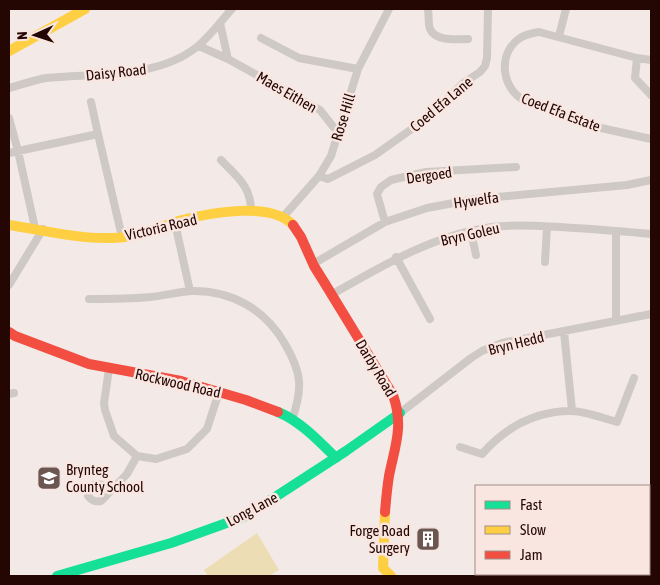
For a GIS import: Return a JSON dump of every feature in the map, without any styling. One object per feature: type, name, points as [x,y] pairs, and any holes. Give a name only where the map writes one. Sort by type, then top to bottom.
[{"type":"street","points":[[9,51],[86,9]]},
{"type":"street","name":"Daisy Road","points":[[9,88],[43,78],[146,70],[162,66],[199,46],[232,9]]},
{"type":"street","name":"Rose Hill","points":[[284,217],[319,176],[331,156],[358,69],[389,9]]},
{"type":"street","points":[[428,9],[430,29],[434,34],[442,38],[468,39]]},
{"type":"street","name":"Coed Efa Lane","points":[[319,176],[328,180],[375,155],[430,116],[462,84],[480,72],[485,66],[487,58],[488,9]]},
{"type":"street","points":[[559,36],[566,9]]},
{"type":"street","points":[[220,23],[228,58]]},
{"type":"street","name":"Coed Efa Estate","points":[[651,60],[539,32],[527,34],[518,39],[511,46],[504,65],[505,76],[509,86],[516,95],[583,124],[651,138]]},
{"type":"street","points":[[261,38],[298,58],[358,69]]},
{"type":"street","name":"Maes Eithen","points":[[199,46],[228,58],[320,110],[339,134]]},
{"type":"street","points":[[637,58],[635,78],[651,95]]},
{"type":"street","points":[[91,102],[122,237]]},
{"type":"street","points":[[9,118],[39,229],[9,285]]},
{"type":"street","points":[[9,153],[98,134]]},
{"type":"street","points":[[222,160],[245,184],[251,199],[251,211]]},
{"type":"street","name":"Dergoed","points":[[385,222],[377,194],[381,187],[391,180],[426,172],[516,167]]},
{"type":"street","name":"Hywelfa","points":[[313,264],[385,222],[427,208],[475,199],[627,185],[651,180]]},
{"type":"street","name":"Victoria Road","points":[[9,226],[87,236],[122,237],[141,234],[186,220],[251,211],[272,213],[284,217]]},
{"type":"street","name":"Darby Road","points":[[284,217],[296,228],[313,264],[331,295],[394,395],[400,413],[399,432],[387,487],[382,572]]},
{"type":"street","points":[[175,223],[190,291]]},
{"type":"street","name":"Bryn Goleu","points":[[331,295],[396,258],[438,240],[471,232],[505,226],[616,230],[651,234]]},
{"type":"street","points":[[545,262],[547,227]]},
{"type":"street","points":[[616,230],[616,321]]},
{"type":"street","points":[[471,232],[476,255]]},
{"type":"street","points":[[396,258],[430,319]]},
{"type":"street","points":[[89,299],[143,298],[190,291],[217,292],[236,298],[259,313],[280,334],[293,358],[300,381],[298,404],[292,420]]},
{"type":"street","name":"Bryn Hedd","points":[[400,413],[471,358],[482,351],[502,343],[651,314]]},
{"type":"street","name":"Rockwood Road","points":[[9,332],[75,360],[109,369],[182,381],[272,410],[292,420],[318,440],[336,458]]},
{"type":"street","points":[[564,332],[572,410]]},
{"type":"street","points":[[109,369],[104,403],[105,410],[114,436],[137,456],[156,458],[187,449],[207,429],[219,392]]},
{"type":"street","points":[[460,447],[482,454],[503,433],[527,419],[546,413],[572,410],[617,422],[634,378]]},
{"type":"street","name":"Long Lane","points":[[57,576],[171,543],[246,516],[336,458],[400,413]]},
{"type":"street","points":[[111,490],[127,474],[137,456]]},
{"type":"street","points":[[382,572],[391,576]]},
{"type":"shaded area","points":[[257,533],[279,570],[269,576],[208,576],[204,570]]},
{"type":"traffic: fast","points":[[278,412],[302,426],[336,458]]},
{"type":"traffic: fast","points":[[57,576],[171,543],[246,516],[346,451],[400,413]]},
{"type":"traffic: slow","points":[[9,51],[85,9]]},
{"type":"traffic: slow","points":[[9,225],[60,234],[121,238],[194,217],[240,211],[271,213],[293,225]]},
{"type":"traffic: slow","points":[[385,512],[383,568],[391,576]]},
{"type":"traffic: jam","points":[[293,225],[301,237],[314,266],[393,395],[398,426],[388,481],[385,512]]},
{"type":"traffic: jam","points":[[9,332],[89,364],[181,381],[246,400],[278,412]]},
{"type":"place","name":"Brynteg County School","points":[[49,478]]},
{"type":"place","name":"Forge Road Surgery","points":[[428,539]]}]
